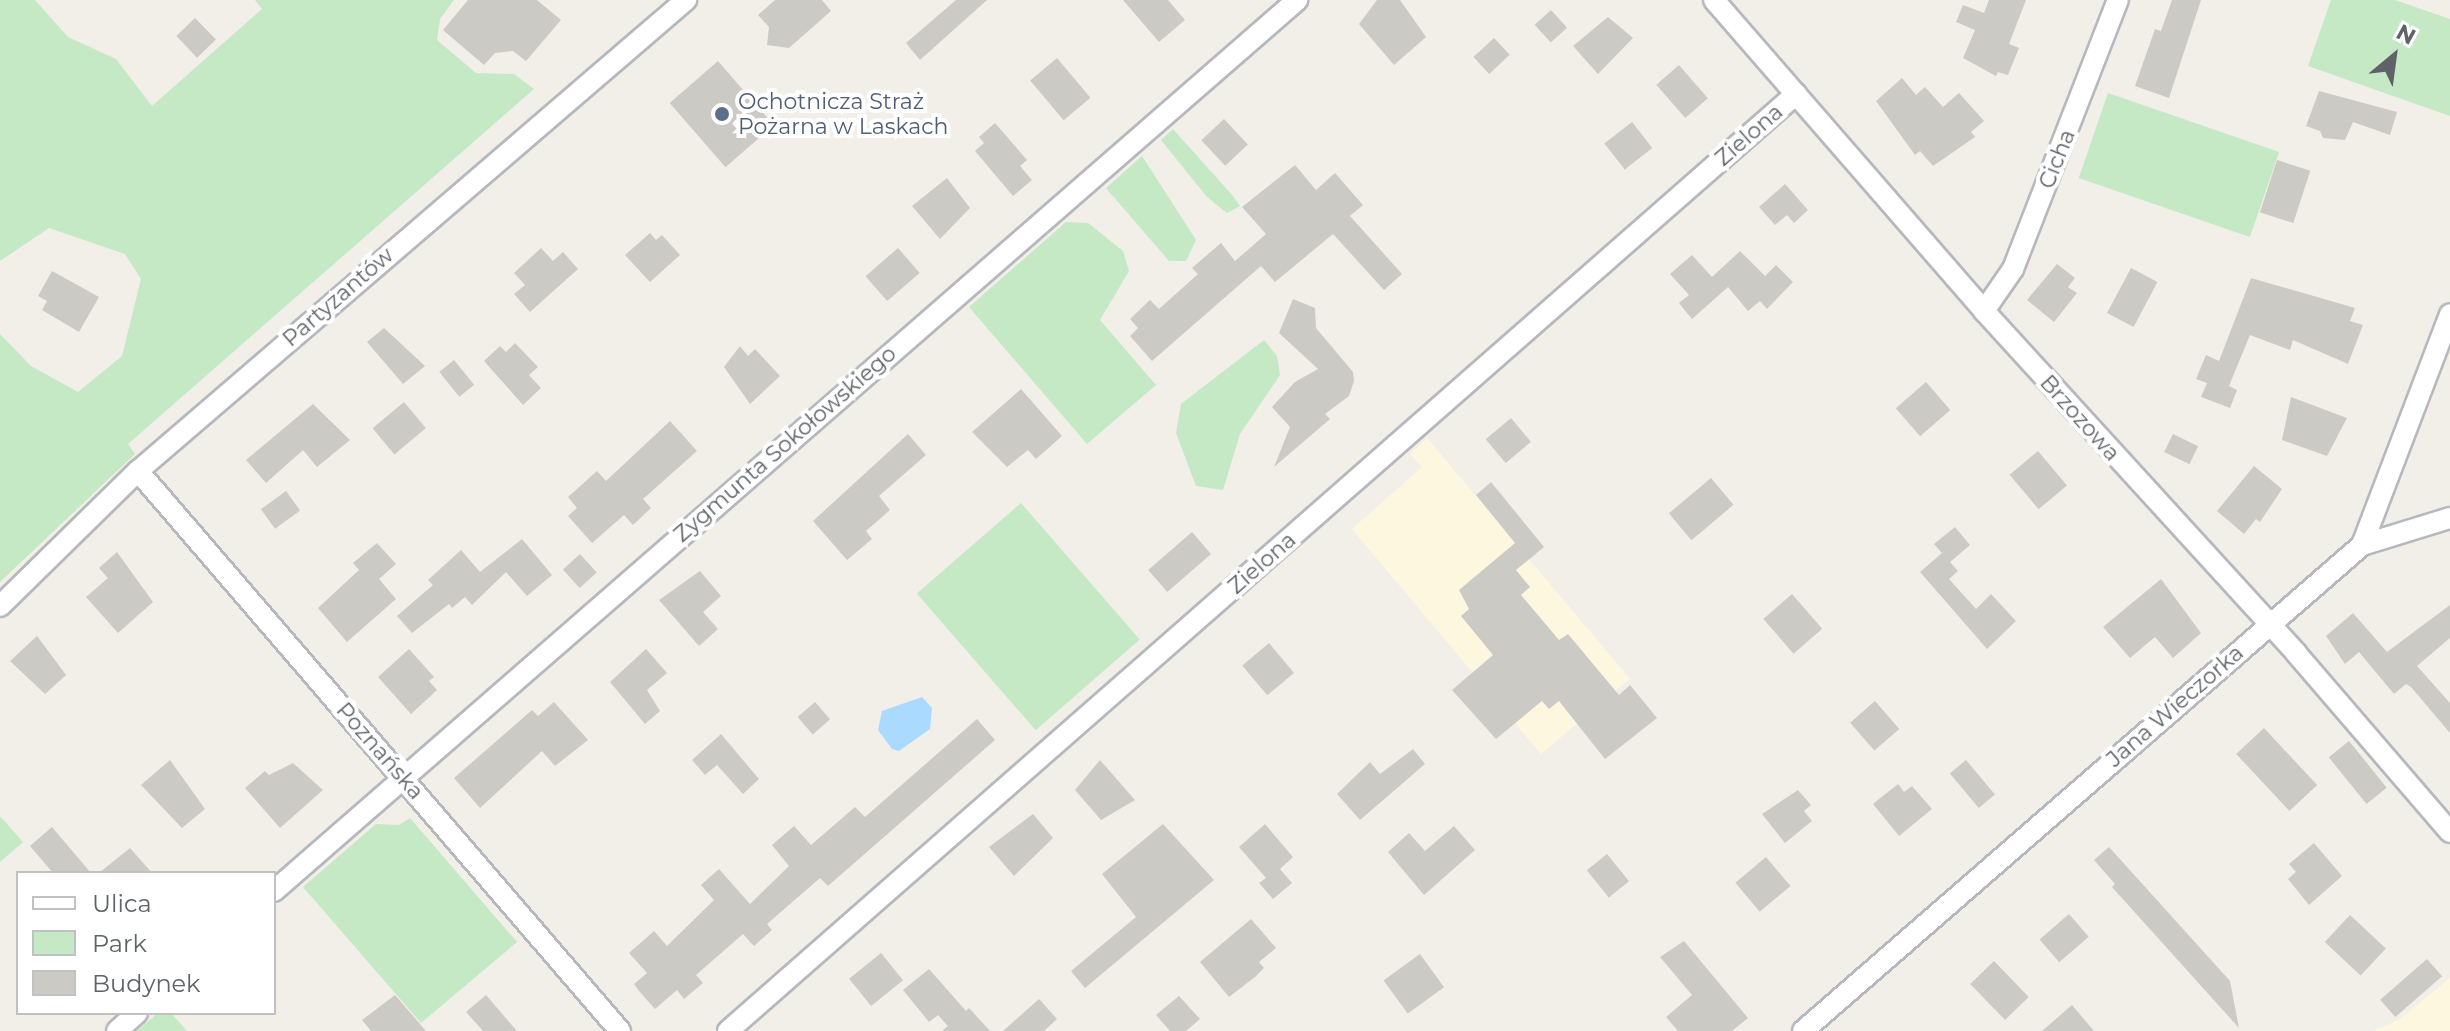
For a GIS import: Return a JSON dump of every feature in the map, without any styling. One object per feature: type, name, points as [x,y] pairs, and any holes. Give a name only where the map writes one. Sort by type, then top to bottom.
[{"type":"street","name":"Partyzantów","points":[[0,606],[138,471],[686,0]]},
{"type":"street","name":"Zygmunta Sokołowskiego","points":[[276,889],[402,776],[1297,0]]},
{"type":"street","name":"Brzozowa","points":[[1714,0],[1984,311],[2268,624],[2450,832]]},
{"type":"street","name":"Cicha","points":[[1984,311],[2013,269],[2118,0]]},
{"type":"street","name":"Zielona","points":[[728,1031],[1796,94]]},
{"type":"street","name":"Jana Wieczorka","points":[[1803,1031],[2362,545],[2450,314]]},
{"type":"street","name":"Poznańska","points":[[138,471],[620,1031]]},
{"type":"street","points":[[2362,545],[2450,518]]},
{"type":"street","points":[[117,1031],[135,1015]]},
{"type":"shaded area","points":[[1427,438],[1630,679],[1541,754],[1352,529],[1422,467],[1410,454]]},
{"type":"shaded area","points":[[2450,978],[2450,1031],[2374,1031],[2400,1019]]},
{"type":"green space","points":[[0,0],[35,0],[68,37],[116,59],[152,106],[262,9],[255,0],[454,0],[440,19],[437,40],[476,73],[514,74],[534,89],[128,444],[135,454],[0,582],[0,334],[31,366],[78,392],[122,356],[141,279],[125,254],[49,228],[0,261]]},
{"type":"green space","points":[[2331,0],[2395,0],[2450,19],[2450,116],[2308,66]]},
{"type":"green space","points":[[2108,93],[2279,152],[2250,237],[2079,178]]},
{"type":"green space","points":[[1173,129],[1240,206],[1227,213],[1207,197],[1161,140]]},
{"type":"green space","points":[[1142,156],[1196,240],[1186,261],[1169,261],[1106,188]]},
{"type":"green space","points":[[1066,222],[1088,223],[1123,251],[1129,271],[1100,320],[1156,385],[1087,444],[969,307]]},
{"type":"green space","points":[[1264,340],[1277,356],[1280,375],[1240,434],[1223,490],[1196,486],[1176,433],[1181,404]]},
{"type":"green space","points":[[1021,503],[1140,640],[1036,730],[917,594]]},
{"type":"green space","points":[[0,816],[23,842],[0,862]]},
{"type":"green space","points":[[410,818],[517,942],[421,1023],[303,887],[376,824],[399,825]]},
{"type":"green space","points":[[156,1015],[173,1015],[187,1031],[137,1031]]},
{"type":"water","points":[[922,697],[932,708],[930,729],[899,751],[892,749],[878,730],[882,711]]},
{"type":"building","points":[[468,0],[537,0],[561,20],[526,61],[513,51],[495,53],[484,65],[443,30]]},
{"type":"building","points":[[775,0],[822,0],[831,11],[789,48],[767,45],[769,27],[758,15]]},
{"type":"building","points":[[956,0],[987,0],[920,60],[906,43]]},
{"type":"building","points":[[1123,0],[1168,0],[1185,20],[1159,42]]},
{"type":"building","points":[[1377,0],[1400,0],[1426,37],[1394,65],[1359,24]]},
{"type":"building","points":[[1989,0],[2026,0],[2009,44],[2019,48],[2008,75],[1998,72],[1996,76],[1963,58],[1975,30],[1956,22],[1963,5],[1984,13]]},
{"type":"building","points":[[2172,0],[2201,0],[2169,98],[2135,86],[2155,29],[2161,31]]},
{"type":"building","points":[[1551,10],[1567,28],[1551,43],[1535,25]]},
{"type":"building","points":[[1608,17],[1633,38],[1598,74],[1573,46]]},
{"type":"building","points":[[195,18],[216,40],[197,58],[176,36]]},
{"type":"building","points":[[1494,38],[1510,55],[1489,74],[1474,57]]},
{"type":"building","points":[[1057,58],[1090,98],[1064,120],[1030,80]]},
{"type":"building","name":"Ochotnicza Straż Pożarna w Laskach","points":[[718,61],[774,125],[725,167],[670,103]]},
{"type":"building","points":[[1679,65],[1708,98],[1685,118],[1656,85]]},
{"type":"building","points":[[1902,78],[1916,95],[1925,87],[1943,107],[1959,93],[1984,121],[1971,132],[1975,137],[1933,166],[1920,151],[1915,155],[1876,101]]},
{"type":"building","points":[[2319,91],[2397,112],[2390,135],[2353,122],[2345,140],[2323,138],[2320,131],[2306,126]]},
{"type":"building","points":[[1224,119],[1248,145],[1225,166],[1201,140]]},
{"type":"building","points":[[1632,122],[1652,148],[1625,170],[1604,144]]},
{"type":"building","points":[[995,123],[1027,160],[1020,166],[1032,180],[1013,196],[975,151],[984,143],[979,137]]},
{"type":"building","points":[[2277,160],[2310,171],[2293,223],[2260,212]]},
{"type":"building","points":[[1295,165],[1316,190],[1335,173],[1363,205],[1350,216],[1402,274],[1384,290],[1333,234],[1275,282],[1261,266],[1152,361],[1130,336],[1138,328],[1130,319],[1150,300],[1159,309],[1198,274],[1192,268],[1221,243],[1235,261],[1266,234],[1242,207]]},
{"type":"building","points":[[947,178],[970,208],[940,239],[912,206]]},
{"type":"building","points":[[1785,184],[1808,210],[1794,223],[1787,215],[1775,225],[1759,207]]},
{"type":"building","points":[[650,233],[656,240],[662,235],[680,255],[650,282],[625,255]]},
{"type":"building","points":[[541,248],[553,261],[563,252],[578,269],[530,312],[514,294],[525,285],[514,273]]},
{"type":"building","points":[[898,248],[920,273],[887,301],[866,276]]},
{"type":"building","points":[[1740,251],[1765,276],[1776,265],[1793,282],[1767,309],[1760,301],[1748,311],[1728,287],[1692,319],[1679,303],[1689,295],[1670,274],[1692,255],[1712,277]]},
{"type":"building","points":[[2057,264],[2075,278],[2068,287],[2077,293],[2054,322],[2027,300]]},
{"type":"building","points":[[2131,268],[2157,282],[2134,327],[2107,313]]},
{"type":"building","points":[[52,271],[99,297],[79,332],[42,310],[47,301],[38,296]]},
{"type":"building","points":[[2251,278],[2355,308],[2350,321],[2363,325],[2348,364],[2293,340],[2290,350],[2250,335],[2229,386],[2237,390],[2230,408],[2201,397],[2207,383],[2196,379],[2206,355],[2219,361]]},
{"type":"building","points":[[1293,299],[1315,308],[1316,328],[1353,372],[1354,381],[1349,396],[1325,414],[1330,419],[1274,467],[1290,427],[1272,407],[1295,382],[1318,369],[1279,333]]},
{"type":"building","points":[[384,328],[425,366],[403,384],[367,342]]},
{"type":"building","points":[[515,343],[538,367],[529,375],[541,388],[523,405],[484,361],[500,346],[506,352]]},
{"type":"building","points":[[740,346],[748,356],[755,349],[780,376],[750,404],[724,367]]},
{"type":"building","points":[[454,360],[474,385],[459,397],[439,372]]},
{"type":"building","points":[[1926,382],[1950,410],[1920,436],[1896,408]]},
{"type":"building","points":[[1021,389],[1062,436],[1036,459],[1028,450],[1007,467],[972,432]]},
{"type":"building","points":[[2291,397],[2347,418],[2327,456],[2282,440]]},
{"type":"building","points":[[404,402],[426,428],[394,454],[373,428]]},
{"type":"building","points":[[313,404],[350,440],[317,467],[303,450],[266,483],[246,460]]},
{"type":"building","points":[[1511,418],[1531,442],[1506,463],[1486,439]]},
{"type":"building","points":[[670,421],[697,451],[643,499],[651,508],[633,525],[624,515],[592,543],[568,516],[577,508],[568,497],[597,471],[606,481]]},
{"type":"building","points":[[908,434],[926,455],[879,496],[890,510],[866,531],[872,539],[847,560],[813,521]]},
{"type":"building","points":[[2173,434],[2198,446],[2189,464],[2164,452]]},
{"type":"building","points":[[2038,451],[2067,485],[2039,509],[2010,475]]},
{"type":"building","points":[[2254,466],[2282,489],[2260,522],[2256,519],[2244,534],[2217,511]]},
{"type":"building","points":[[1711,478],[1733,505],[1691,540],[1669,513]]},
{"type":"building","points":[[1491,482],[1544,547],[1516,570],[1530,587],[1521,595],[1559,640],[1568,634],[1619,695],[1630,685],[1657,718],[1605,759],[1559,701],[1549,709],[1542,701],[1496,739],[1452,690],[1493,655],[1461,616],[1469,609],[1459,590],[1515,543],[1476,495]]},
{"type":"building","points":[[286,491],[300,510],[275,529],[261,509]]},
{"type":"building","points":[[1955,527],[1970,545],[1950,562],[1958,571],[1949,579],[1976,609],[1991,594],[2016,621],[1987,649],[1920,572],[1942,553],[1934,544]]},
{"type":"building","points":[[1192,532],[1211,554],[1167,592],[1148,570]]},
{"type":"building","points":[[522,539],[552,575],[527,596],[506,572],[472,605],[465,597],[452,608],[449,604],[412,633],[397,616],[433,585],[428,580],[461,550],[480,572]]},
{"type":"building","points":[[377,543],[396,564],[379,579],[396,599],[347,642],[318,608],[359,570],[353,563]]},
{"type":"building","points":[[117,552],[153,602],[118,633],[86,597],[108,578],[99,568]]},
{"type":"building","points":[[580,554],[597,573],[580,588],[563,569]]},
{"type":"building","points":[[700,571],[721,596],[703,612],[718,629],[699,646],[659,600]]},
{"type":"building","points":[[2161,579],[2201,633],[2173,658],[2155,637],[2130,658],[2103,627]]},
{"type":"building","points":[[1792,594],[1822,629],[1793,654],[1763,619]]},
{"type":"building","points":[[2450,605],[2450,638],[2417,666],[2450,703],[2450,733],[2411,687],[2406,684],[2394,694],[2359,652],[2345,664],[2326,636],[2353,613],[2387,652]]},
{"type":"building","points":[[37,636],[66,675],[45,694],[10,661]]},
{"type":"building","points":[[1269,643],[1294,673],[1267,695],[1242,665]]},
{"type":"building","points":[[409,649],[434,677],[429,681],[437,690],[411,714],[378,677]]},
{"type":"building","points":[[646,649],[667,673],[647,690],[660,711],[645,724],[610,682]]},
{"type":"building","points":[[1875,701],[1899,729],[1874,751],[1850,723]]},
{"type":"building","points":[[554,702],[588,740],[555,766],[542,751],[480,808],[454,778],[532,710],[538,716]]},
{"type":"building","points":[[815,702],[830,719],[813,734],[798,717]]},
{"type":"building","points":[[977,719],[995,740],[828,886],[820,878],[767,924],[772,930],[754,946],[743,934],[696,975],[703,983],[684,999],[677,990],[655,1009],[639,991],[634,984],[647,973],[629,953],[654,931],[667,946],[714,900],[701,885],[719,869],[750,904],[789,866],[772,845],[794,826],[811,845],[855,807],[865,817]]},
{"type":"building","points":[[2264,728],[2317,785],[2289,811],[2236,754]]},
{"type":"building","points":[[721,734],[759,779],[743,794],[717,765],[705,775],[692,760]]},
{"type":"building","points":[[2349,741],[2387,788],[2367,804],[2329,757]]},
{"type":"building","points":[[1413,749],[1425,764],[1360,820],[1337,794],[1370,762],[1380,774]]},
{"type":"building","points":[[170,760],[205,809],[182,828],[141,785]]},
{"type":"building","points":[[1100,760],[1135,800],[1101,820],[1075,790]]},
{"type":"building","points":[[1966,760],[1995,794],[1979,808],[1950,773]]},
{"type":"building","points":[[293,763],[323,790],[280,828],[245,788],[265,771],[269,775]]},
{"type":"building","points":[[1898,784],[1904,792],[1912,786],[1932,809],[1899,836],[1873,804]]},
{"type":"building","points":[[1798,790],[1811,805],[1804,811],[1812,821],[1785,843],[1762,814]]},
{"type":"building","points":[[1033,814],[1053,838],[1014,876],[989,847]]},
{"type":"building","points":[[1163,824],[1214,880],[1085,988],[1071,971],[1136,917],[1102,874]]},
{"type":"building","points":[[1265,824],[1293,857],[1280,869],[1292,883],[1273,899],[1259,883],[1266,878],[1239,847]]},
{"type":"building","points":[[1454,826],[1475,850],[1424,895],[1388,852],[1409,833],[1425,851]]},
{"type":"building","points":[[52,827],[89,871],[51,871],[30,846]]},
{"type":"building","points":[[2314,843],[2342,876],[2309,905],[2288,879],[2296,872],[2289,864]]},
{"type":"building","points":[[2109,847],[2230,981],[2239,1028],[2112,887],[2115,884],[2094,860]]},
{"type":"building","points":[[130,848],[150,871],[101,871]]},
{"type":"building","points":[[1607,854],[1629,881],[1609,898],[1587,870]]},
{"type":"building","points":[[1766,857],[1790,886],[1760,912],[1735,883]]},
{"type":"building","points":[[2069,914],[2089,937],[2059,962],[2040,940]]},
{"type":"building","points":[[2350,915],[2386,948],[2361,975],[2325,942]]},
{"type":"building","points":[[1251,919],[1276,948],[1259,962],[1264,968],[1229,997],[1200,962]]},
{"type":"building","points":[[1684,941],[1748,1018],[1732,1031],[1678,1031],[1666,1017],[1692,995],[1660,957]]},
{"type":"building","points":[[881,953],[903,980],[871,1006],[849,979]]},
{"type":"building","points":[[1420,954],[1444,987],[1408,1014],[1384,980]]},
{"type":"building","points":[[2427,959],[2442,976],[2395,1017],[2380,1000]]},
{"type":"building","points":[[1994,961],[2029,997],[2005,1020],[1970,984]]},
{"type":"building","points":[[929,969],[966,1011],[969,1008],[990,1031],[942,1031],[948,1026],[938,1015],[929,1022],[903,990]]},
{"type":"building","points":[[395,995],[426,1031],[371,1031],[362,1020]]},
{"type":"building","points":[[486,995],[517,1031],[483,1031],[466,1012]]},
{"type":"building","points":[[1179,996],[1200,1019],[1186,1031],[1170,1031],[1156,1015]]},
{"type":"building","points":[[1039,999],[1057,1019],[1044,1031],[1003,1031]]},
{"type":"building","points":[[2072,1005],[2094,1031],[2042,1031]]},
{"type":"place","name":"Ochotnicza Straż Pożarna w Laskach","points":[[722,114]]}]
